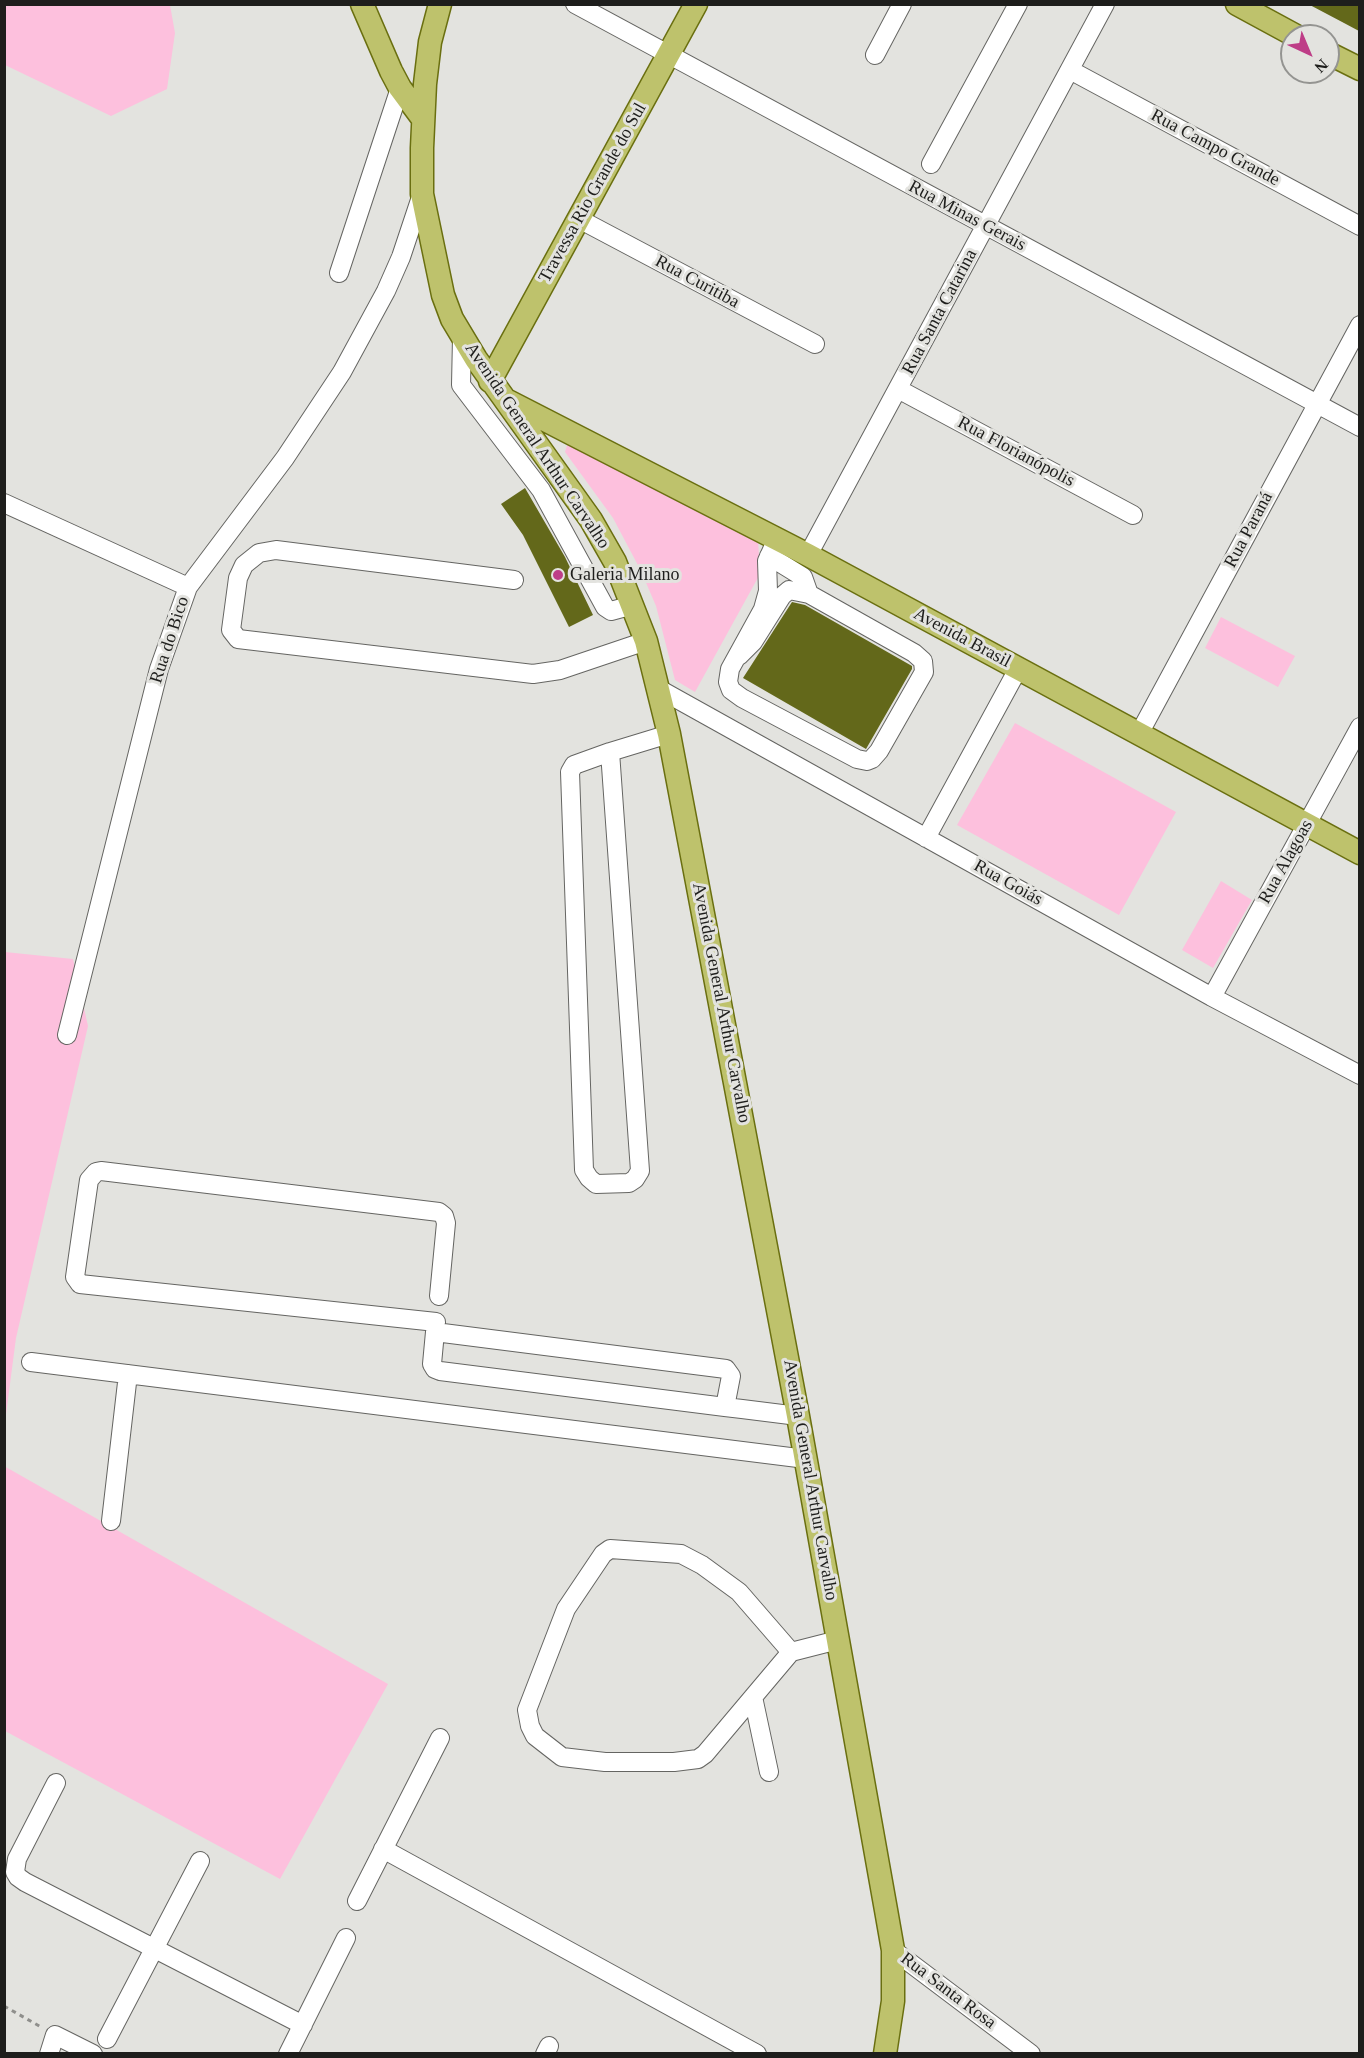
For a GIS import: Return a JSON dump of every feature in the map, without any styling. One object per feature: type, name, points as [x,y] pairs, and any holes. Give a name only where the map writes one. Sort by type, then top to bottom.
[{"type":"main road","points":[[362,4],[395,79],[423,119]]},
{"type":"main road","name":"Avenida General Arthur Carvalho","points":[[440,4],[430,42],[426,84],[422,194],[443,295],[462,338],[591,520],[615,562],[646,641],[669,734],[806,1459],[893,1950],[893,2001],[888,2050]]},
{"type":"main road","name":"Travessa Rio Grande do Sul","points":[[497,390],[579,219],[696,4]]},
{"type":"main road","points":[[1237,4],[1280,27]]},
{"type":"main road","points":[[1340,59],[1359,69]]},
{"type":"main road","points":[[395,79],[426,84]]},
{"type":"main road","name":"Avenida Brasil","points":[[497,390],[773,548],[808,555],[1359,853]]},
{"type":"main road","points":[[537,444],[553,432],[562,429]]},
{"type":"street","name":"Rua Minas Gerais","points":[[575,4],[1359,427]]},
{"type":"street","points":[[874,56],[902,4]]},
{"type":"street","points":[[931,165],[1018,4]]},
{"type":"street","name":"Rua Santa Catarina","points":[[808,555],[1105,4]]},
{"type":"street","name":"Rua Campo Grande","points":[[1070,70],[1359,226]]},
{"type":"street","points":[[339,273],[395,79]]},
{"type":"street","name":"Rua do Bico","points":[[67,1035],[159,669],[188,587],[285,458],[342,372],[386,291],[401,257],[422,194]]},
{"type":"street","name":"Rua Curitiba","points":[[579,219],[815,344]]},
{"type":"street","name":"Rua Paraná","points":[[1139,734],[1359,325]]},
{"type":"street","points":[[462,338],[461,385],[541,490],[605,607],[611,611],[633,605]]},
{"type":"street","name":"Rua Florianópolis","points":[[898,389],[1133,515]]},
{"type":"street","points":[[4,503],[188,587]]},
{"type":"street","points":[[739,656],[763,609],[768,591],[766,569],[773,548],[803,578],[809,594]]},
{"type":"street","points":[[514,580],[276,550],[259,553],[244,565],[238,579],[231,630],[238,639],[533,674],[560,670],[646,641]]},
{"type":"street","points":[[789,591],[809,594],[914,653],[923,661],[924,672],[879,752],[867,761],[857,759],[736,694],[729,682],[730,669],[739,656],[753,642],[782,596],[789,591]]},
{"type":"street","points":[[926,838],[1018,669]]},
{"type":"street","name":"Rua Goiás","points":[[658,689],[1212,997],[1359,1075]]},
{"type":"street","name":"Rua Alagoas","points":[[1212,997],[1359,727]]},
{"type":"street","points":[[610,752],[640,1171],[636,1179],[629,1183],[596,1184],[584,1170],[570,772],[574,765],[610,752],[669,734]]},
{"type":"street","points":[[436,1322],[80,1284],[75,1277],[89,1180],[96,1172],[101,1171],[439,1212],[444,1216],[446,1223],[439,1296]]},
{"type":"street","points":[[725,1407],[731,1376],[726,1369],[435,1332],[432,1364],[435,1369],[441,1371],[725,1407],[798,1416]]},
{"type":"street","points":[[31,1362],[806,1459]]},
{"type":"street","points":[[111,1521],[128,1374]]},
{"type":"street","points":[[791,1652],[739,1592],[702,1565],[681,1554],[610,1549],[603,1554],[566,1609],[527,1710],[530,1726],[535,1736],[562,1757],[605,1762],[688,1762],[705,1754],[791,1652],[838,1640]]},
{"type":"street","points":[[753,1697],[770,1772]]},
{"type":"street","points":[[357,1901],[440,1738]]},
{"type":"street","points":[[56,1783],[17,1859],[15,1872],[25,1882],[303,2025]]},
{"type":"street","points":[[383,1849],[757,2054]]},
{"type":"street","points":[[107,2039],[200,1861]]},
{"type":"street","points":[[288,2054],[346,1938]]},
{"type":"street","name":"Rua Santa Rosa","points":[[893,1950],[1031,2054]]},
{"type":"street","points":[[49,2054],[55,2036],[93,2054]]},
{"type":"path","points":[[4,2006],[55,2036]]},
{"type":"shaded area","points":[[4,5],[170,5],[175,33],[167,89],[111,116],[5,65]]},
{"type":"shaded area","points":[[568,442],[758,539],[760,574],[695,692],[675,680],[656,606],[641,571],[613,518],[565,452]]},
{"type":"shaded area","points":[[1221,617],[1295,656],[1278,687],[1205,648]]},
{"type":"shaded area","points":[[1015,723],[1176,812],[1119,915],[957,825]]},
{"type":"shaded area","points":[[1221,881],[1252,900],[1213,968],[1182,950]]},
{"type":"shaded area","points":[[5,952],[73,959],[88,1026],[16,1338],[5,1422]]},
{"type":"shaded area","points":[[4,1466],[388,1684],[280,1879],[5,1731]]},
{"type":"building","points":[[1308,4],[1359,4],[1359,31],[1344,23]]},
{"type":"building","name":"Galeria Milano","points":[[525,488],[565,557],[593,615],[569,627],[523,535],[501,504]]},
{"type":"building","points":[[792,602],[805,605],[912,666],[866,749],[743,678]]},
{"type":"place","name":"Galeria Milano","points":[[558,575]]}]
